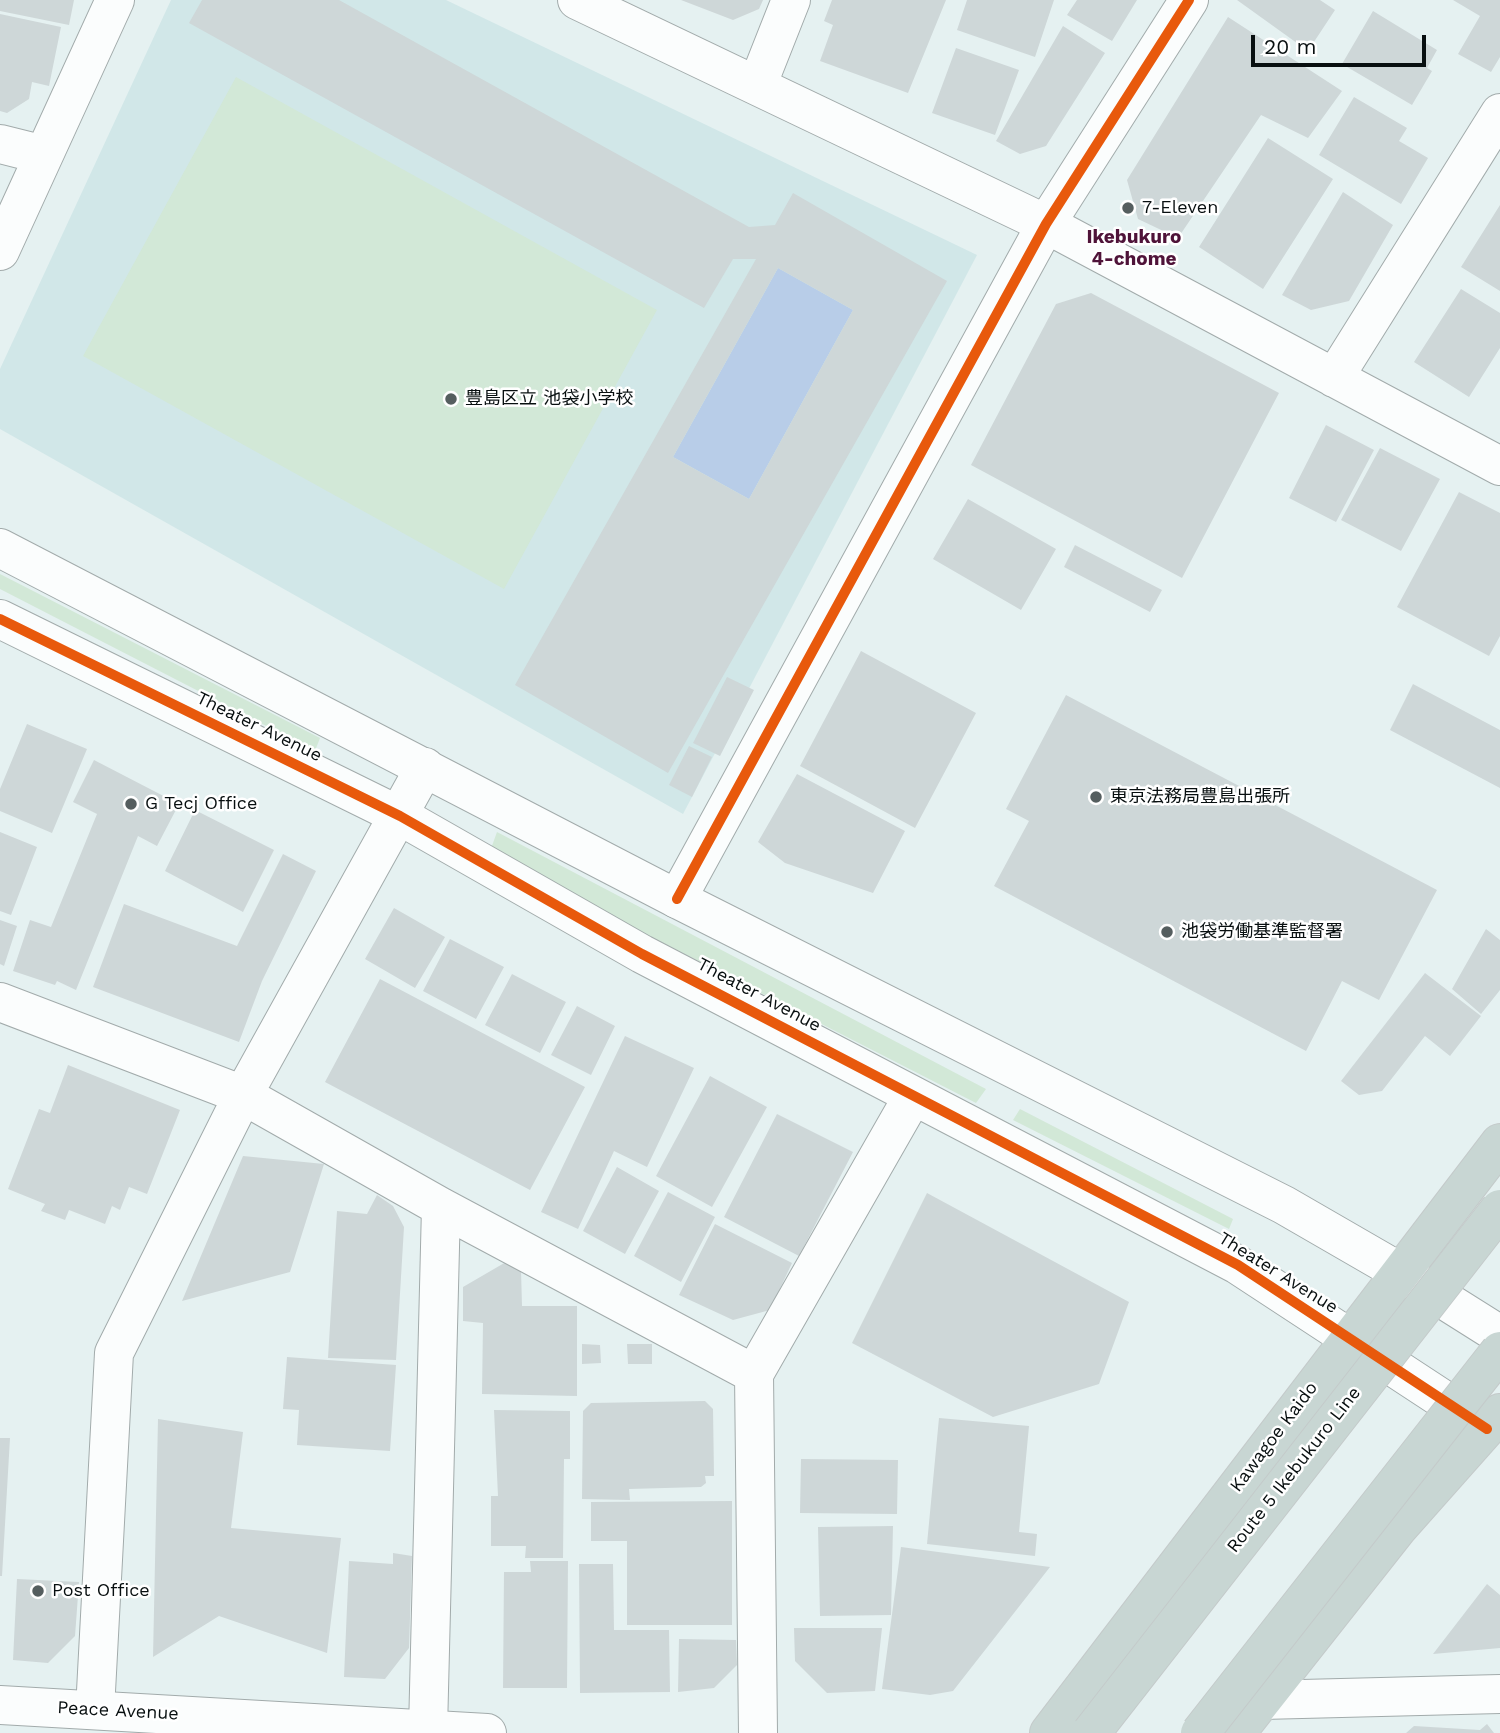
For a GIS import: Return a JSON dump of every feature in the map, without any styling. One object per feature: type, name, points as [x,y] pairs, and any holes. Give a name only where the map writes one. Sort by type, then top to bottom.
[{"type":"highway","name":"Kawagoe Kaido","points":[[1049,1733],[1500,1143]]},
{"type":"highway","name":"Route 5 Ikebukuro Line","points":[[1091,1733],[1496,1215]]},
{"type":"highway","points":[[1200,1733],[1500,1351]]},
{"type":"highway","points":[[1236,1733],[1396,1529],[1493,1421]]},
{"type":"street","points":[[0,251],[115,0]]},
{"type":"street","points":[[577,0],[1046,224],[1500,467]]},
{"type":"street","points":[[757,86],[792,0]]},
{"type":"street","points":[[677,899],[1046,224],[1189,0]]},
{"type":"street","points":[[1334,378],[1500,113]]},
{"type":"street","points":[[0,144],[44,155]]},
{"type":"street","points":[[0,548],[677,899],[1241,1183],[1400,1272],[1500,1335]]},
{"type":"street","name":"Theater Avenue","points":[[0,619],[400,816],[642,954],[1238,1265],[1350,1338],[1493,1421]]},
{"type":"street","points":[[95,1710],[114,1353],[243,1095],[425,767]]},
{"type":"street","points":[[0,1002],[243,1095],[441,1208],[754,1374]]},
{"type":"street","points":[[758,1733],[754,1374],[913,1096]]},
{"type":"street","points":[[428,1730],[441,1208]]},
{"type":"street","points":[[1262,1700],[1500,1694]]},
{"type":"street","name":"Peace Avenue","points":[[0,1705],[487,1733]]},
{"type":"shaded area","name":"豊島区立 池袋小学校","points":[[171,0],[446,0],[977,255],[683,814],[0,429],[0,369]]},
{"type":"green space","points":[[236,77],[657,310],[504,589],[83,356]]},
{"type":"green space","points":[[0,574],[320,738],[315,751],[0,589]]},
{"type":"green space","points":[[497,832],[986,1089],[976,1103],[489,854]]},
{"type":"green space","points":[[1020,1109],[1233,1219],[1229,1229],[1013,1120]]},
{"type":"water","points":[[778,268],[853,310],[749,499],[673,457]]},
{"type":"building","points":[[0,0],[74,0],[69,25],[0,11]]},
{"type":"building","points":[[202,0],[339,0],[749,227],[775,225],[793,193],[947,281],[668,773],[515,685],[756,259],[733,259],[704,308],[189,23]],"holes":[[[778,268],[853,310],[749,499],[673,457]]]},
{"type":"building","points":[[681,0],[763,0],[759,9],[733,20]]},
{"type":"building","points":[[832,0],[946,0],[908,93],[820,61],[833,25],[824,21]]},
{"type":"building","points":[[967,0],[1054,0],[1035,57],[957,30]]},
{"type":"building","points":[[1077,0],[1137,0],[1112,41],[1067,15]]},
{"type":"building","points":[[1237,0],[1320,0],[1335,10],[1308,51]]},
{"type":"building","points":[[1453,0],[1500,0],[1500,57],[1491,72],[1458,54],[1480,16]]},
{"type":"building","points":[[1373,11],[1437,50],[1427,68],[1432,71],[1412,105],[1342,64]]},
{"type":"building","points":[[0,14],[61,27],[49,86],[32,82],[29,99],[7,113],[0,111]]},
{"type":"building","points":[[1228,17],[1342,91],[1308,138],[1261,115],[1178,238],[1138,219],[1127,180]]},
{"type":"building","points":[[1063,26],[1105,53],[1046,146],[1020,154],[996,141]]},
{"type":"building","points":[[956,48],[1019,70],[995,135],[932,113]]},
{"type":"building","points":[[1354,97],[1407,128],[1399,141],[1428,158],[1401,204],[1319,155]]},
{"type":"building","points":[[1268,138],[1333,179],[1263,289],[1199,247]]},
{"type":"building","points":[[1343,192],[1393,225],[1349,301],[1311,310],[1282,295]]},
{"type":"building","points":[[1500,205],[1500,291],[1461,267]]},
{"type":"building","points":[[1461,289],[1500,313],[1500,348],[1469,397],[1414,362]]},
{"type":"building","points":[[1091,293],[1279,393],[1182,578],[971,465],[1056,304]]},
{"type":"building","points":[[1326,425],[1374,450],[1336,522],[1289,498]]},
{"type":"building","points":[[1380,448],[1440,479],[1401,551],[1341,520]]},
{"type":"building","points":[[1459,492],[1500,513],[1500,636],[1489,656],[1397,607]]},
{"type":"building","points":[[968,499],[1056,549],[1021,610],[933,559]]},
{"type":"building","points":[[1075,545],[1162,590],[1150,612],[1064,567]]},
{"type":"building","points":[[861,651],[976,713],[915,828],[800,766]]},
{"type":"building","points":[[727,677],[754,690],[720,756],[693,743]]},
{"type":"building","points":[[1413,684],[1500,730],[1500,788],[1390,730]]},
{"type":"building","points":[[1066,695],[1437,890],[1379,1000],[1342,981],[1306,1051],[994,886],[1029,821],[1006,809]]},
{"type":"building","points":[[27,724],[87,749],[52,833],[0,811],[0,789]]},
{"type":"building","points":[[689,746],[712,757],[692,797],[669,785]]},
{"type":"building","points":[[94,760],[179,804],[157,846],[138,836],[76,990],[57,981],[55,985],[13,971],[30,920],[51,927],[97,814],[73,802]]},
{"type":"building","points":[[797,774],[905,831],[873,893],[785,863],[758,842]]},
{"type":"building","points":[[195,810],[274,850],[243,912],[165,871]]},
{"type":"building","points":[[0,832],[37,847],[11,915],[0,911]]},
{"type":"building","points":[[283,854],[316,871],[262,981],[239,1042],[93,987],[124,904],[237,946]]},
{"type":"building","points":[[394,908],[445,937],[415,988],[365,959]]},
{"type":"building","points":[[0,920],[17,926],[4,966],[0,964]]},
{"type":"building","points":[[1486,929],[1500,940],[1500,990],[1481,1014],[1452,989]]},
{"type":"building","points":[[450,939],[504,967],[476,1019],[423,991]]},
{"type":"building","points":[[1425,973],[1481,1016],[1450,1056],[1425,1036],[1382,1091],[1359,1095],[1341,1081]]},
{"type":"building","points":[[512,974],[566,1002],[540,1053],[485,1025]]},
{"type":"building","points":[[380,979],[585,1087],[530,1190],[325,1082]]},
{"type":"building","points":[[577,1006],[615,1026],[591,1075],[551,1055]]},
{"type":"building","points":[[625,1036],[694,1068],[647,1167],[614,1151],[578,1229],[541,1212]]},
{"type":"building","points":[[68,1065],[180,1110],[147,1194],[129,1187],[120,1210],[112,1206],[105,1224],[69,1210],[65,1220],[41,1211],[45,1204],[8,1189],[39,1109],[50,1113]]},
{"type":"building","points":[[710,1076],[767,1107],[712,1207],[656,1176]]},
{"type":"building","points":[[777,1114],[853,1152],[799,1256],[724,1217]]},
{"type":"building","points":[[243,1156],[324,1164],[290,1272],[182,1301]]},
{"type":"building","points":[[617,1167],[659,1191],[625,1254],[583,1231]]},
{"type":"building","points":[[668,1192],[715,1217],[681,1282],[634,1256]]},
{"type":"building","points":[[927,1193],[1129,1302],[1099,1384],[993,1417],[852,1343]]},
{"type":"building","points":[[377,1195],[393,1206],[404,1227],[396,1360],[328,1358],[337,1211],[367,1214]]},
{"type":"building","points":[[715,1224],[792,1263],[770,1310],[733,1320],[679,1295]]},
{"type":"building","points":[[506,1262],[521,1270],[522,1306],[577,1306],[577,1396],[482,1394],[483,1323],[463,1321],[463,1287]]},
{"type":"building","points":[[582,1344],[600,1345],[601,1363],[582,1364]]},
{"type":"building","points":[[627,1344],[652,1344],[652,1364],[628,1364]]},
{"type":"building","points":[[287,1357],[396,1365],[390,1451],[297,1445],[299,1410],[283,1409]]},
{"type":"building","points":[[705,1401],[713,1409],[714,1476],[705,1476],[706,1483],[701,1487],[629,1489],[630,1500],[582,1499],[583,1411],[591,1403]]},
{"type":"building","points":[[494,1410],[570,1411],[570,1459],[564,1459],[563,1558],[525,1558],[526,1546],[491,1546],[491,1496],[498,1496]]},
{"type":"building","points":[[939,1418],[1029,1426],[1019,1532],[1037,1534],[1035,1556],[927,1544]]},
{"type":"building","points":[[158,1419],[243,1432],[231,1528],[341,1538],[327,1653],[219,1616],[153,1657]]},
{"type":"building","points":[[0,1438],[10,1438],[2,1576],[0,1576]]},
{"type":"building","points":[[801,1459],[898,1460],[897,1514],[800,1513]]},
{"type":"building","points":[[732,1501],[732,1625],[627,1625],[627,1541],[591,1541],[591,1502]]},
{"type":"building","points":[[893,1526],[891,1615],[820,1616],[818,1527]]},
{"type":"building","points":[[901,1547],[1050,1567],[953,1691],[930,1695],[882,1689]]},
{"type":"building","points":[[393,1553],[412,1556],[409,1648],[385,1679],[344,1677],[349,1561],[393,1564]]},
{"type":"building","points":[[530,1561],[568,1561],[567,1688],[503,1688],[504,1572],[531,1572]]},
{"type":"building","points":[[579,1564],[613,1564],[614,1630],[669,1630],[670,1692],[580,1693]]},
{"type":"building","points":[[17,1579],[79,1582],[75,1636],[48,1663],[13,1660]]},
{"type":"building","points":[[1487,1584],[1500,1595],[1500,1648],[1433,1654]]},
{"type":"building","points":[[794,1628],[882,1628],[875,1691],[827,1693],[795,1661]]},
{"type":"building","points":[[679,1639],[736,1640],[737,1665],[714,1688],[678,1692]]},
{"type":"building","points":[[1487,1724],[1494,1733],[1406,1733],[1414,1726],[1480,1730]]},
{"type":"cycle path","points":[[677,899],[1046,224],[1189,0]]},
{"type":"cycle path","points":[[0,619],[400,816],[642,954],[1238,1265],[1487,1429]]},
{"type":"place","name":"7-Eleven","points":[[1128,208]]},
{"type":"place","name":"豊島区立 池袋小学校","points":[[451,399]]},
{"type":"place","name":"東京法務局豊島出張所","points":[[1096,797]]},
{"type":"place","name":"G Tecj Office","points":[[131,804]]},
{"type":"place","name":"池袋労働基準監督署","points":[[1167,932]]},
{"type":"place","name":"Post Office","points":[[38,1591]]},
{"type":"district","name":"Ikebukuro 4-chome","points":[[1134,248]]}]
